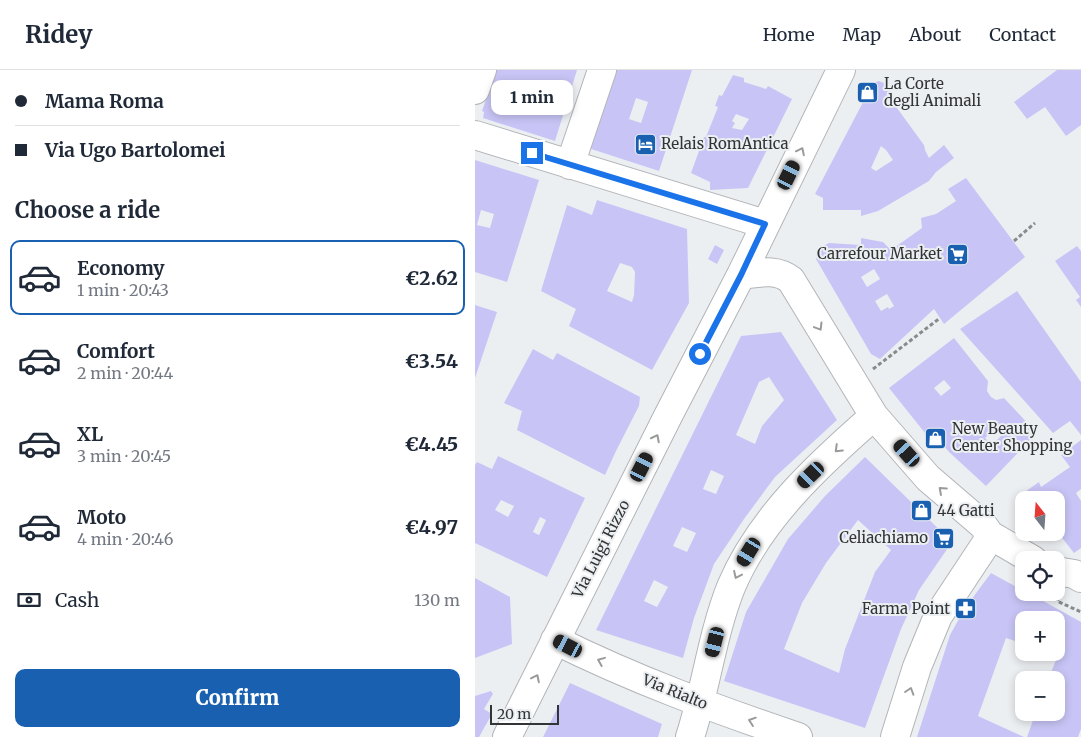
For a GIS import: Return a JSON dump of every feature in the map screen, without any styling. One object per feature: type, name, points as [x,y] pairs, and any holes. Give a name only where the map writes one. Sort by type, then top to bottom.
[{"type":"street","points":[[475,90],[482,70]]},
{"type":"street","points":[[570,164],[602,70]]},
{"type":"street","points":[[475,135],[713,208],[769,217],[841,70]]},
{"type":"street","name":"Via Luigi Rizzo","points":[[507,737],[769,217]]},
{"type":"street","points":[[741,275],[776,272],[787,277],[794,285],[874,416],[928,478],[983,525],[990,535],[1018,551]]},
{"type":"street","points":[[690,737],[701,703],[731,588],[743,562],[756,541],[797,489],[874,416]]},
{"type":"street","points":[[895,737],[917,667],[938,616],[990,535]]},
{"type":"street","points":[[1065,572],[1074,574],[1081,578]]},
{"type":"street","name":"Via Rialto","points":[[555,640],[586,656],[701,703],[798,737]]},
{"type":"path","points":[[1014,241],[1035,224]]},
{"type":"path","points":[[880,363],[940,318]]},
{"type":"path","points":[[1057,601],[1081,612]]},
{"type":"building","points":[[496,70],[577,70],[555,141],[483,118],[484,112],[482,111]]},
{"type":"building","points":[[610,70],[692,70],[659,171],[585,147]],"holes":[[[636,98],[648,102],[641,123],[629,119]]]},
{"type":"building","points":[[1057,70],[1081,70],[1081,125],[1066,136],[1045,107],[1027,119],[1014,102]]},
{"type":"building","points":[[733,75],[744,78],[744,82],[766,89],[768,86],[792,99],[748,188],[710,190],[710,182],[691,173],[704,137],[706,137],[718,107],[715,106],[719,95],[722,96]],"holes":[[[736,114],[749,119],[742,130],[732,128],[735,123],[732,121]]]},
{"type":"building","points":[[879,81],[886,84],[892,92],[887,100],[897,108],[924,145],[929,158],[944,145],[954,158],[936,172],[929,181],[878,211],[861,216],[861,210],[823,210],[823,198],[815,194],[873,83]],"holes":[[[881,146],[893,160],[876,171],[871,168]]]},
{"type":"building","points":[[475,160],[539,180],[507,282],[475,272]],"holes":[[[481,210],[494,214],[490,228],[477,225]]]},
{"type":"building","points":[[966,178],[1025,257],[944,324],[934,309],[880,359],[871,354],[816,259],[821,247],[829,243],[861,245],[861,238],[883,242],[891,250],[922,228],[921,218],[936,214],[956,201],[948,189]],"holes":[[[874,269],[880,279],[867,287],[861,277]],[[887,294],[894,306],[881,311],[875,301]]]},
{"type":"building","points":[[597,200],[687,229],[689,303],[652,370],[569,326],[576,309],[541,291],[567,205],[592,215]],"holes":[[[620,263],[632,267],[635,272],[632,302],[607,291]]]},
{"type":"building","points":[[715,245],[724,250],[717,264],[708,259]]},
{"type":"building","points":[[1077,246],[1081,251],[1081,307],[1076,300],[1080,297],[1055,261]]},
{"type":"building","points":[[1017,291],[1081,382],[1081,435],[1070,421],[1053,433],[960,329]]},
{"type":"building","points":[[475,305],[497,312],[475,378]]},
{"type":"building","points":[[781,332],[837,420],[775,477],[714,564],[694,618],[683,658],[596,630],[741,336]],"holes":[[[769,377],[784,400],[762,426],[755,444],[736,435],[759,382]],[[711,470],[724,476],[716,494],[703,489]],[[682,527],[696,533],[687,552],[673,546]],[[654,580],[668,587],[657,607],[644,601]]]},
{"type":"building","points":[[954,338],[988,381],[987,391],[991,397],[996,400],[1004,398],[1032,428],[1035,435],[986,486],[949,452],[931,431],[925,433],[889,388]],"holes":[[[944,380],[951,388],[941,396],[934,388]],[[995,429],[1001,436],[992,445],[985,438]]]},
{"type":"building","points":[[533,349],[553,360],[557,353],[640,397],[639,406],[605,475],[517,430],[522,411],[504,403]]},
{"type":"building","points":[[1081,440],[1081,489],[1076,493],[1081,501],[1081,548],[1074,553],[1065,541],[1065,491],[1026,491],[1039,482],[1041,487],[1070,467],[1061,455]]},
{"type":"building","points":[[498,456],[585,498],[547,577],[475,543],[475,465],[477,462],[492,469]],"holes":[[[501,500],[514,506],[508,517],[495,510]],[[540,517],[546,520],[539,535],[533,532]]]},
{"type":"building","points":[[865,457],[952,542],[919,590],[901,629],[865,728],[724,681],[746,612],[788,539],[825,496]],"holes":[[[858,520],[891,550],[875,572],[845,649],[839,673],[784,649],[802,603],[826,563]]]},
{"type":"building","points":[[991,573],[1015,586],[1015,601],[1043,601],[1061,611],[1015,611],[1015,641],[1006,638],[978,716],[1024,737],[917,737],[950,635],[965,608]]},
{"type":"building","points":[[475,578],[510,597],[512,644],[475,658]]},
{"type":"building","points":[[1065,613],[1081,622],[1081,729],[1078,737],[1027,737],[1033,721],[1065,721],[1065,671],[1052,671],[1056,661],[1065,661]]},
{"type":"building","points":[[570,683],[662,724],[658,737],[543,737]]},
{"type":"building","points":[[491,691],[493,694],[484,709],[492,714],[479,737],[475,737],[475,696]]},
{"type":"place","name":"La Corte degli Animali","points":[[868,93]]},
{"type":"place","name":"Relais RomAntica","points":[[645,144]]},
{"type":"place","name":"Carrefour Market","points":[[958,254]]},
{"type":"place","name":"New Beauty Center Shopping","points":[[936,438]]},
{"type":"place","name":"44 Gatti","points":[[921,511]]},
{"type":"place","name":"Celiachiamo","points":[[944,538]]},
{"type":"place","name":"Farma Point","points":[[966,609]]},
{"type":"route","points":[[532,153],[765,224],[700,354]]}]
